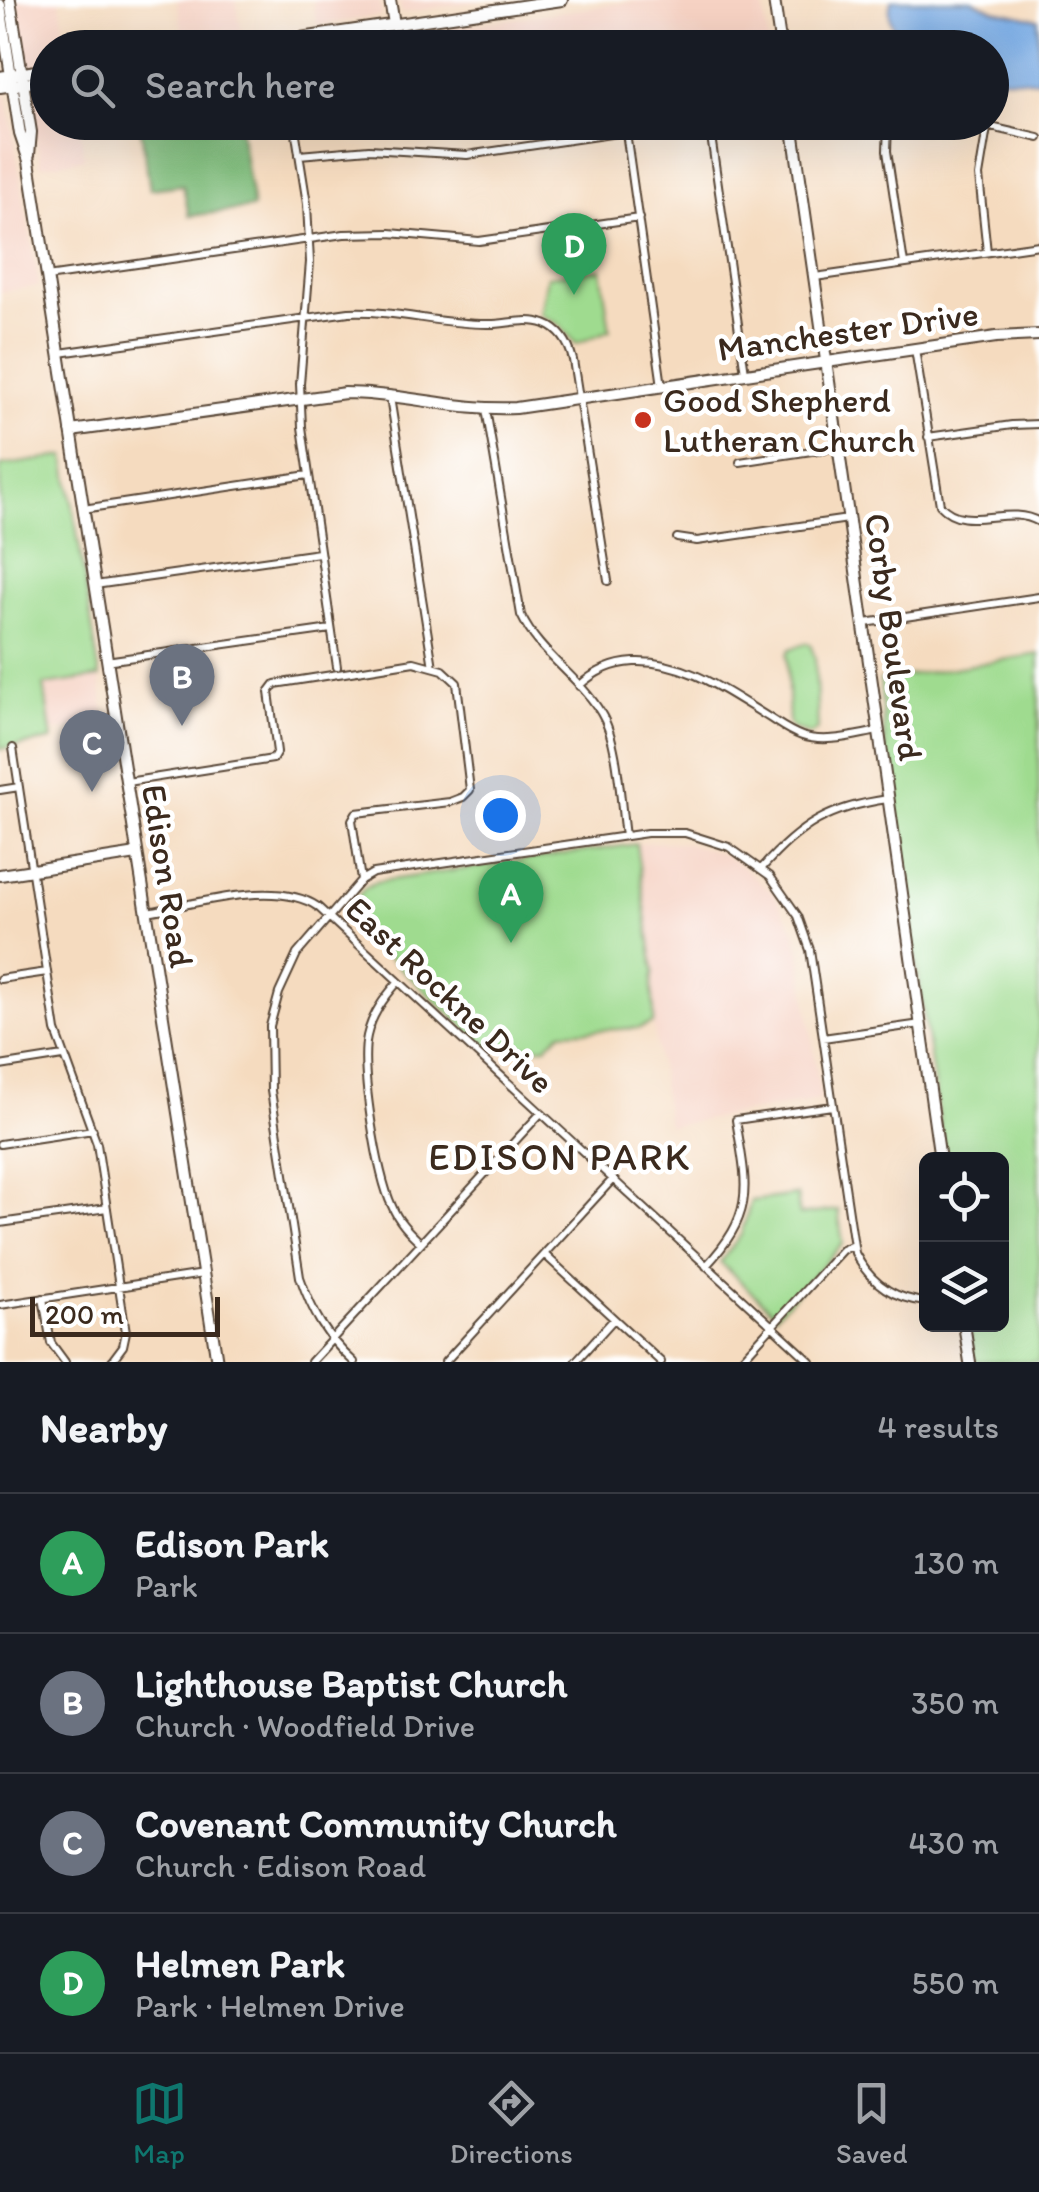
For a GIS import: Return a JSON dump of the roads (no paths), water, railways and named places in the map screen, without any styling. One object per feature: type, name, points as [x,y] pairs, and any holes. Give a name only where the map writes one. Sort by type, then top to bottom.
[{"type":"street","points":[[10,0],[11,80]]},
{"type":"street","points":[[390,0],[394,24]]},
{"type":"street","points":[[361,30],[562,0]]},
{"type":"street","points":[[774,0],[779,30]]},
{"type":"street","points":[[0,5],[11,80]]},
{"type":"street","name":"Edison Road","points":[[11,80],[29,161],[217,1362]]},
{"type":"street","points":[[1009,132],[1039,138]]},
{"type":"street","points":[[297,140],[310,238],[300,397],[337,667]]},
{"type":"street","points":[[299,155],[369,149],[467,155],[571,140]]},
{"type":"street","points":[[627,140],[662,387]]},
{"type":"street","points":[[711,140],[746,374]]},
{"type":"street","name":"Corby Boulevard","points":[[795,140],[939,1152]]},
{"type":"street","points":[[887,140],[904,264]]},
{"type":"street","points":[[985,140],[979,194],[987,252]]},
{"type":"street","points":[[47,277],[310,238],[361,233],[479,241],[638,218]]},
{"type":"street","points":[[815,277],[1039,245]]},
{"type":"street","points":[[59,353],[305,317],[376,311],[466,324],[536,321],[554,329],[568,345],[608,581]]},
{"type":"street","name":"Manchester Drive","points":[[70,430],[345,393],[390,395],[486,409],[579,400],[915,349],[1039,335]]},
{"type":"street","points":[[915,349],[937,498],[946,511],[970,519],[1018,514],[1039,522]]},
{"type":"street","points":[[390,395],[433,667]]},
{"type":"street","points":[[486,409],[521,615],[536,641],[600,711],[609,732],[625,836]]},
{"type":"street","points":[[928,437],[1012,424],[1039,424]]},
{"type":"street","points":[[740,462],[839,447]]},
{"type":"street","points":[[83,509],[308,476]]},
{"type":"street","points":[[676,538],[697,541],[850,518]]},
{"type":"street","points":[[94,585],[320,553]]},
{"type":"street","points":[[865,623],[1039,597]]},
{"type":"street","points":[[106,661],[332,629]]},
{"type":"street","points":[[126,782],[274,759],[269,692],[276,684],[414,662],[433,667],[452,676],[457,684],[470,790],[463,798],[354,814],[361,880]]},
{"type":"street","points":[[579,686],[612,665],[638,662],[672,666],[706,679],[801,736],[823,739],[879,731]]},
{"type":"street","points":[[13,748],[47,972],[64,1056],[93,1130],[107,1208],[125,1340],[111,1362]]},
{"type":"street","points":[[0,790],[19,787]]},
{"type":"street","points":[[762,868],[794,835],[816,820],[849,806],[888,799]]},
{"type":"street","points":[[354,1362],[316,1318],[300,1277],[268,1068],[270,1026],[297,954],[327,916],[361,880],[373,873],[625,836],[671,832],[699,836],[730,847],[762,868],[791,902],[807,937],[853,1245],[862,1266],[881,1286],[896,1296],[919,1301]]},
{"type":"street","points":[[0,875],[136,854]]},
{"type":"street","name":"East Rockne Drive","points":[[146,912],[280,892],[302,898],[327,916],[810,1362]]},
{"type":"street","points":[[0,980],[47,972]]},
{"type":"street","points":[[398,982],[371,1023],[365,1060],[386,1190],[398,1217],[420,1243]]},
{"type":"street","points":[[823,1038],[921,1024]]},
{"type":"street","points":[[0,1066],[64,1056]]},
{"type":"street","points":[[706,1266],[732,1237],[742,1212],[745,1179],[736,1120],[832,1106]]},
{"type":"street","points":[[312,1362],[541,1113]]},
{"type":"street","points":[[0,1144],[93,1130]]},
{"type":"street","points":[[445,1362],[613,1179]]},
{"type":"street","points":[[0,1224],[107,1208]]},
{"type":"street","points":[[739,1362],[842,1250],[853,1245]]},
{"type":"street","points":[[544,1254],[661,1362]]},
{"type":"street","points":[[0,1305],[203,1274]]},
{"type":"street","points":[[43,1298],[51,1343],[65,1362]]},
{"type":"street","points":[[576,1362],[614,1319]]},
{"type":"street","points":[[965,1332],[970,1362]]},
{"type":"water","points":[[891,0],[972,0],[995,10],[1038,19],[1039,81],[1009,78],[1009,30],[896,30],[890,18]]},
{"type":"place","name":"Helmen Park","points":[[574,295]]},
{"type":"place","name":"Good Shepherd Lutheran Church","points":[[643,420]]},
{"type":"place","name":"Lighthouse Baptist Church","points":[[182,726]]},
{"type":"place","name":"Covenant Community Church","points":[[92,792]]},
{"type":"place","name":"Edison Park","points":[[511,943]]},
{"type":"district","name":"EDISON PARK","points":[[560,1157]]}]
